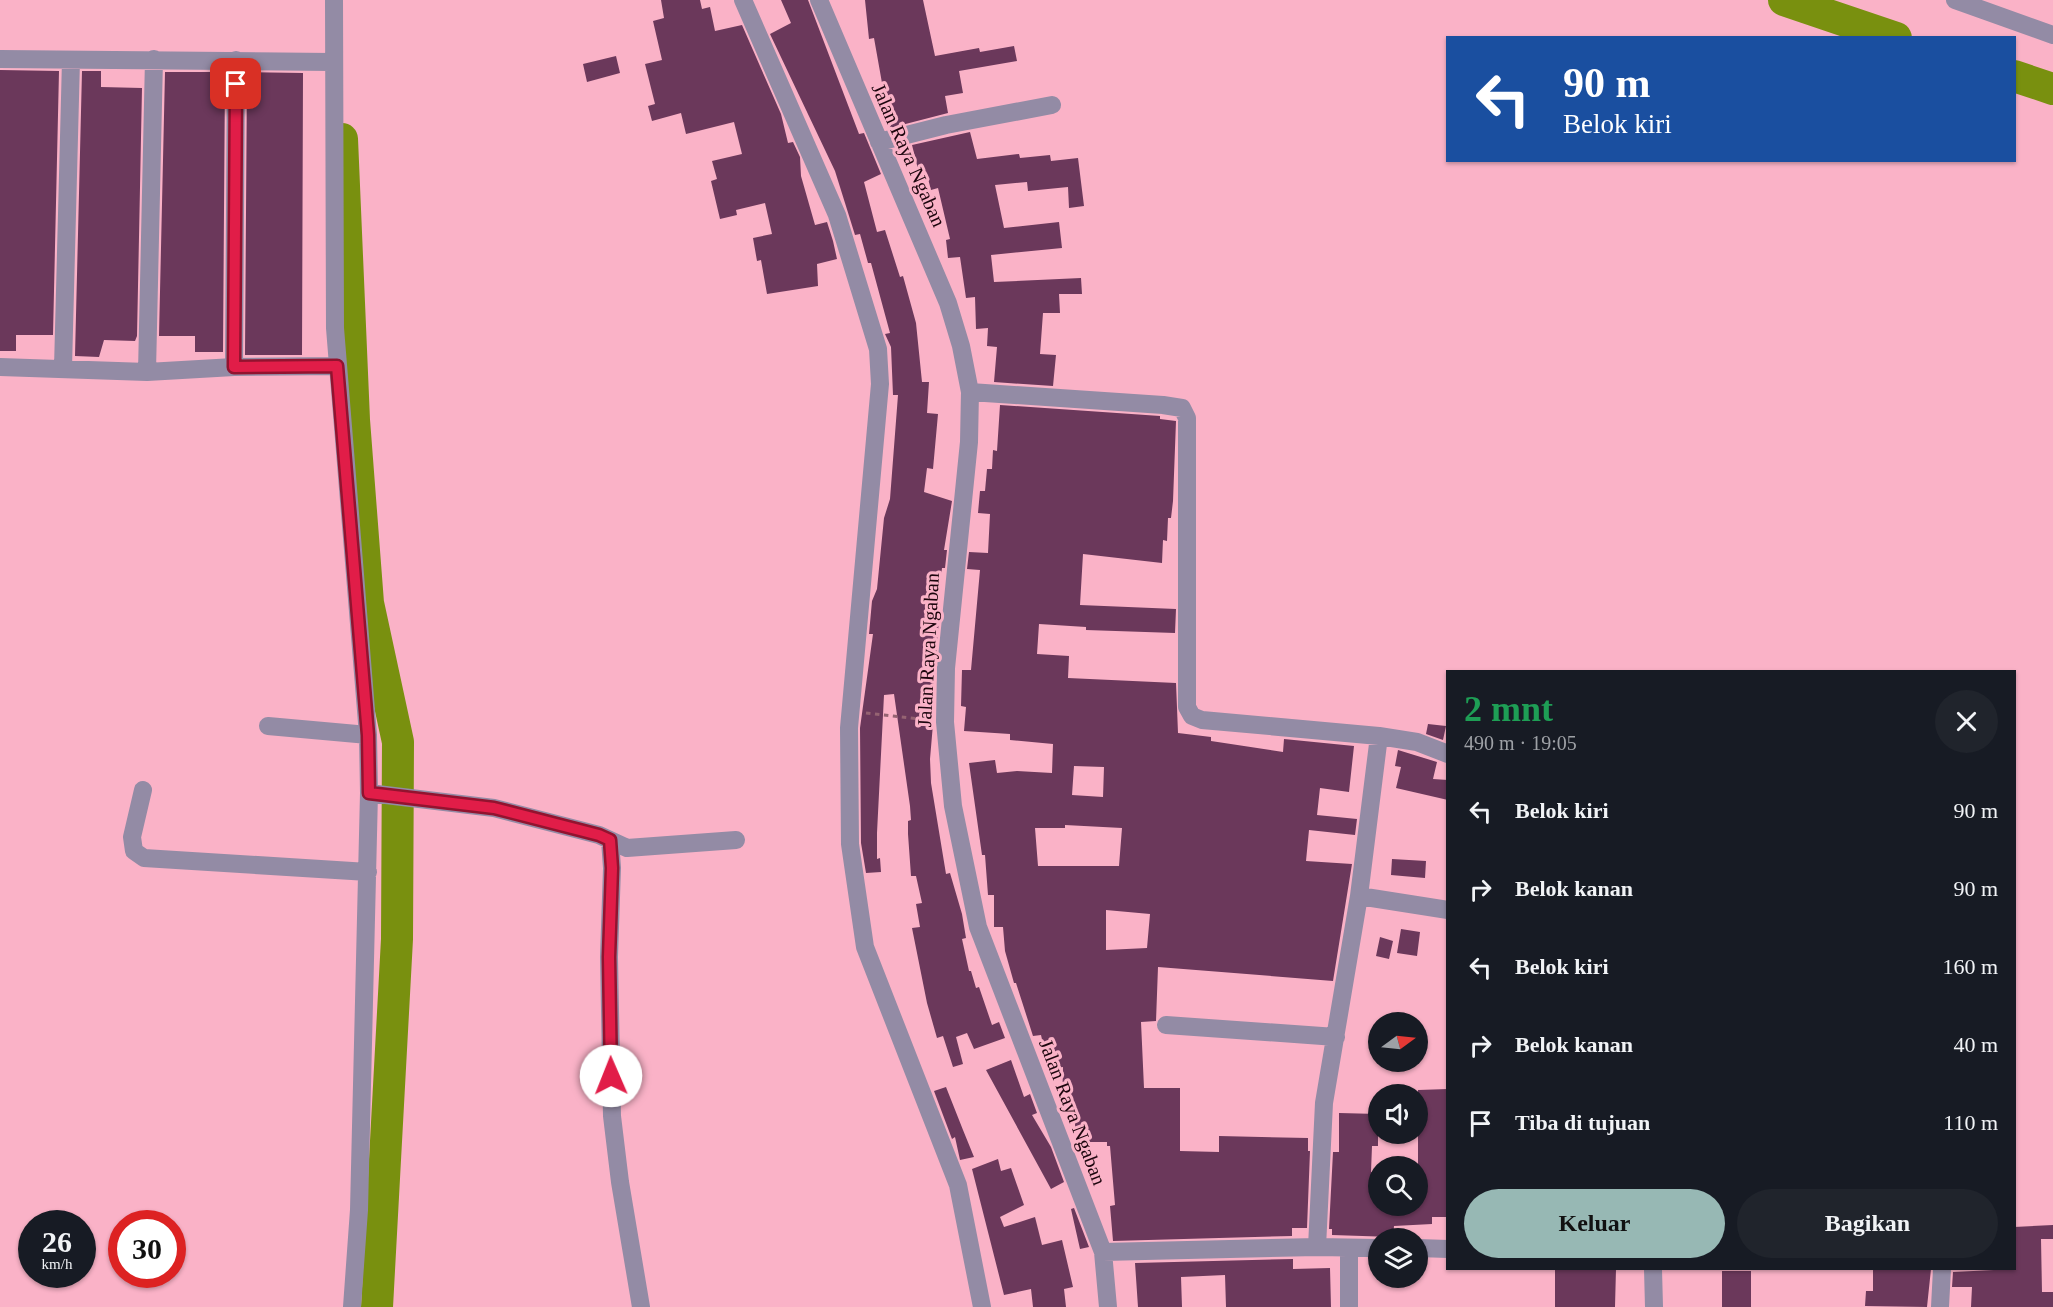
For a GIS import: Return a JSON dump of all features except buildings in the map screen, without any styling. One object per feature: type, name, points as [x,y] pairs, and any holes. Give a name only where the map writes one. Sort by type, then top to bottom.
[{"type":"street","points":[[334,0],[332,62],[337,366],[368,735],[369,793],[359,1210],[352,1307]]},
{"type":"street","points":[[743,0],[829,193],[878,349],[880,384],[849,728],[850,844],[865,947],[958,1185],[982,1307]]},
{"type":"street","name":"Jalan Raya Ngaban","points":[[819,0],[948,303],[961,346],[970,392],[969,442],[946,669],[945,722],[953,806],[978,927],[1103,1252],[1107,1307]]},
{"type":"street","points":[[1954,0],[2053,35]]},
{"type":"street","points":[[0,59],[332,62]]},
{"type":"street","points":[[147,372],[154,59]]},
{"type":"street","points":[[63,368],[71,60]]},
{"type":"street","points":[[234,367],[236,60]]},
{"type":"street","points":[[879,142],[946,125],[1052,105]]},
{"type":"street","points":[[0,367],[147,372],[234,367],[337,366]]},
{"type":"street","points":[[970,392],[1182,408],[1187,417],[1187,707],[1192,716],[1202,720],[1379,736],[1417,742],[1446,753]]},
{"type":"street","points":[[268,726],[368,735]]},
{"type":"street","points":[[1317,1246],[1324,1103],[1359,896],[1379,736]]},
{"type":"street","points":[[143,790],[132,837],[134,851],[144,858],[368,872]]},
{"type":"street","points":[[369,793],[494,808],[599,835],[635,849],[736,840]]},
{"type":"street","points":[[610,840],[612,868],[609,957],[612,1116],[620,1182],[641,1307]]},
{"type":"street","points":[[1359,896],[1446,910]]},
{"type":"street","points":[[1166,1025],[1336,1037]]},
{"type":"street","points":[[1103,1252],[1317,1246],[1368,1248]]},
{"type":"street","points":[[1349,1248],[1349,1307]]},
{"type":"street","points":[[1428,1248],[1446,1249]]},
{"type":"street","points":[[1653,1270],[1654,1307]]},
{"type":"street","points":[[1940,1307],[1942,1270]]},
{"type":"path","points":[[871,713],[919,719]]},
{"type":"waterway","points":[[1784,0],[1890,36]]},
{"type":"waterway","points":[[2016,77],[2053,89]]},
{"type":"waterway","points":[[342,139],[354,420],[368,603],[398,742],[397,939],[377,1307]]},
{"type":"route","points":[[236,84],[234,367],[337,366],[368,735],[369,793],[494,808],[599,835],[610,840],[612,868],[609,957],[611,1076]]}]
